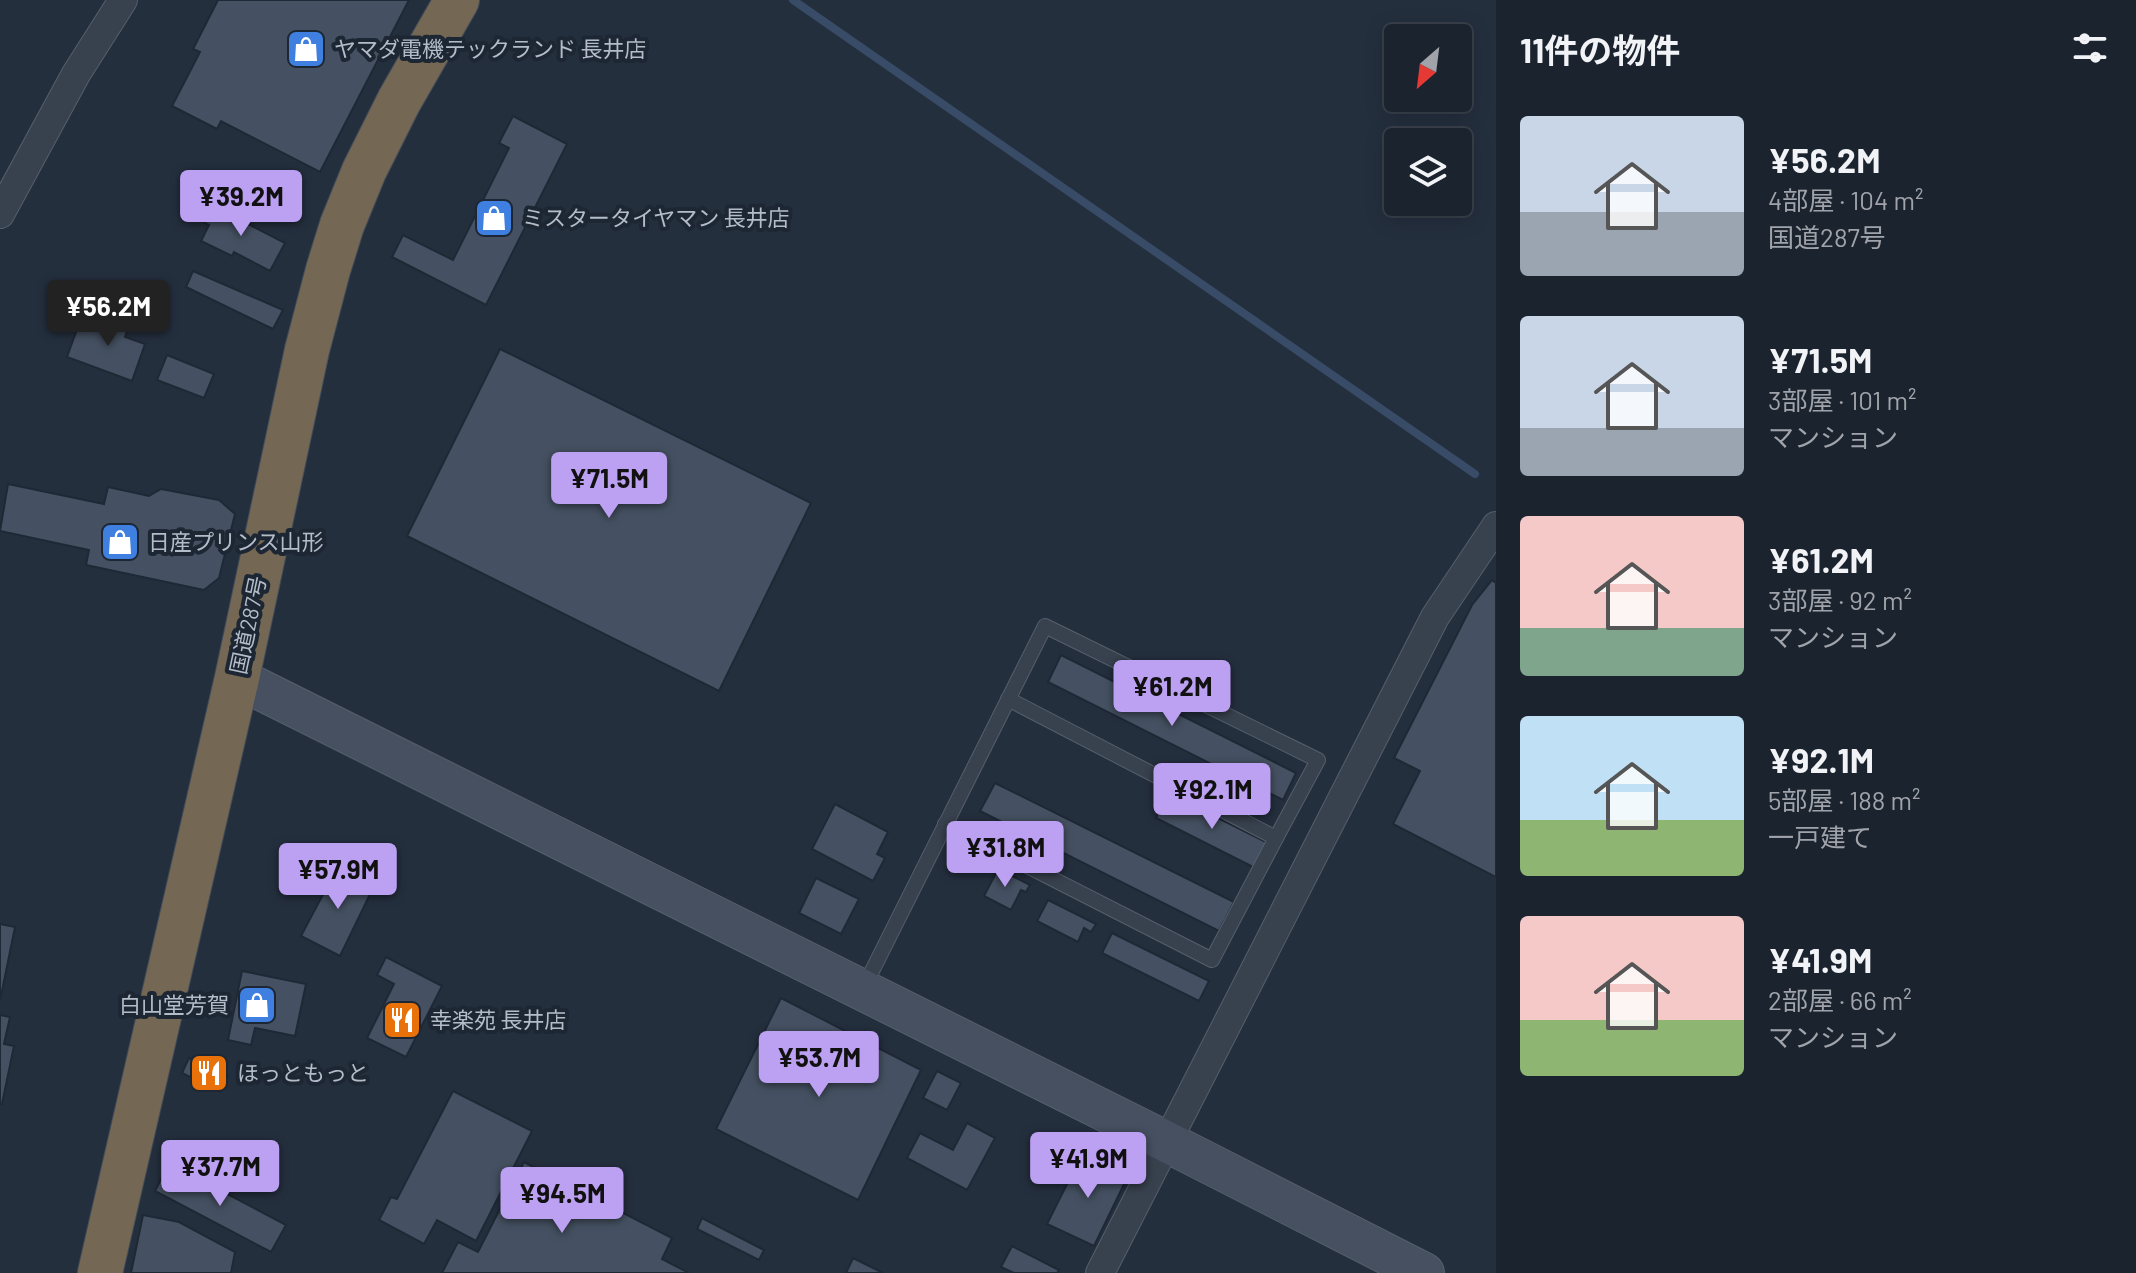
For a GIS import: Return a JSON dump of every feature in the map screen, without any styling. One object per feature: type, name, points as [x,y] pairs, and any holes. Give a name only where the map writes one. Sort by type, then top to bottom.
[{"type":"highway","name":"国道287号","points":[[100,1273],[237,678],[307,350],[328,270],[364,171],[399,101],[457,0]]},
{"type":"street","points":[[0,214],[76,74],[123,0]]},
{"type":"street","points":[[1100,1273],[1435,617],[1496,526]]},
{"type":"street","points":[[237,678],[1424,1273]]},
{"type":"lane","points":[[862,990],[945,824],[1045,626],[1318,760],[1212,960],[945,824]]},
{"type":"lane","points":[[1008,699],[1276,838]]},
{"type":"building","points":[[218,0],[409,0],[320,172],[221,121],[217,129],[172,106],[200,52],[193,49]]},
{"type":"building","points":[[513,116],[567,144],[486,305],[392,257],[403,235],[453,260],[509,148],[499,143]]},
{"type":"building","points":[[223,205],[250,219],[248,224],[285,243],[270,271],[234,252],[232,256],[201,241],[209,225],[203,222],[211,207],[219,211]]},
{"type":"building","points":[[193,271],[283,310],[273,329],[186,287]]},
{"type":"building","points":[[122,308],[134,312],[125,337],[145,344],[132,381],[67,357],[80,321],[113,333]]},
{"type":"building","points":[[500,349],[811,503],[719,691],[407,536]]},
{"type":"building","points":[[167,355],[214,374],[204,398],[157,380]]},
{"type":"building","points":[[8,484],[104,504],[108,487],[149,496],[161,489],[219,500],[235,514],[219,578],[204,590],[86,565],[89,550],[0,531]]},
{"type":"building","points":[[1492,580],[1496,583],[1496,877],[1393,824],[1420,771],[1394,758],[1472,605]]},
{"type":"building","points":[[1061,655],[1296,773],[1283,800],[1048,682]]},
{"type":"building","points":[[995,783],[1234,902],[1219,931],[980,811]]},
{"type":"building","points":[[1168,793],[1268,843],[1255,868],[1156,818]]},
{"type":"building","points":[[835,804],[888,832],[877,854],[885,858],[873,881],[812,849]]},
{"type":"building","points":[[337,868],[375,884],[340,956],[301,936]]},
{"type":"building","points":[[998,869],[1030,885],[1026,892],[1021,890],[1011,910],[984,896]]},
{"type":"building","points":[[816,878],[859,899],[841,934],[799,913]]},
{"type":"building","points":[[1048,900],[1096,924],[1091,932],[1084,928],[1078,942],[1037,921]]},
{"type":"building","points":[[0,924],[15,927],[0,1001]]},
{"type":"building","points":[[1112,933],[1209,981],[1199,1001],[1102,953]]},
{"type":"building","points":[[386,957],[442,986],[406,1057],[367,1038],[394,984],[377,975]]},
{"type":"building","points":[[242,971],[306,984],[295,1036],[255,1028],[251,1045],[228,1040]]},
{"type":"building","points":[[781,998],[921,1070],[858,1200],[716,1129]]},
{"type":"building","points":[[0,1015],[10,1017],[4,1044],[14,1046],[2,1104],[0,1104]]},
{"type":"building","points":[[189,1058],[228,1076],[220,1092],[182,1073]]},
{"type":"building","points":[[937,1071],[961,1083],[947,1110],[923,1098]]},
{"type":"building","points":[[453,1091],[532,1131],[476,1241],[437,1220],[424,1244],[379,1220],[391,1197],[397,1199]]},
{"type":"building","points":[[967,1123],[995,1138],[967,1190],[907,1158],[920,1133],[953,1150]]},
{"type":"building","points":[[1082,1154],[1128,1176],[1094,1246],[1047,1224]]},
{"type":"building","points":[[524,1162],[672,1238],[662,1259],[689,1273],[442,1273],[458,1242],[478,1252]]},
{"type":"building","points":[[169,1163],[286,1225],[271,1252],[155,1191]]},
{"type":"building","points":[[143,1215],[179,1222],[235,1252],[231,1273],[131,1273]]},
{"type":"building","points":[[702,1218],[764,1250],[759,1260],[697,1229]]},
{"type":"building","points":[[1012,1246],[1059,1270],[1057,1273],[1014,1273],[1001,1267]]},
{"type":"building","points":[[853,1258],[883,1273],[846,1273]]},
{"type":"waterway","points":[[793,0],[1475,474]]},
{"type":"place","name":"ヤマダ電機テックランド 長井店","points":[[306,49]]},
{"type":"place","name":"ミスタータイヤマン 長井店","points":[[494,218]]},
{"type":"place","name":"日産プリンス山形","points":[[120,542]]},
{"type":"place","name":"白山堂芳賀","points":[[257,1005]]},
{"type":"place","name":"幸楽苑 長井店","points":[[402,1020]]},
{"type":"place","name":"ほっともっと","points":[[209,1073]]}]
